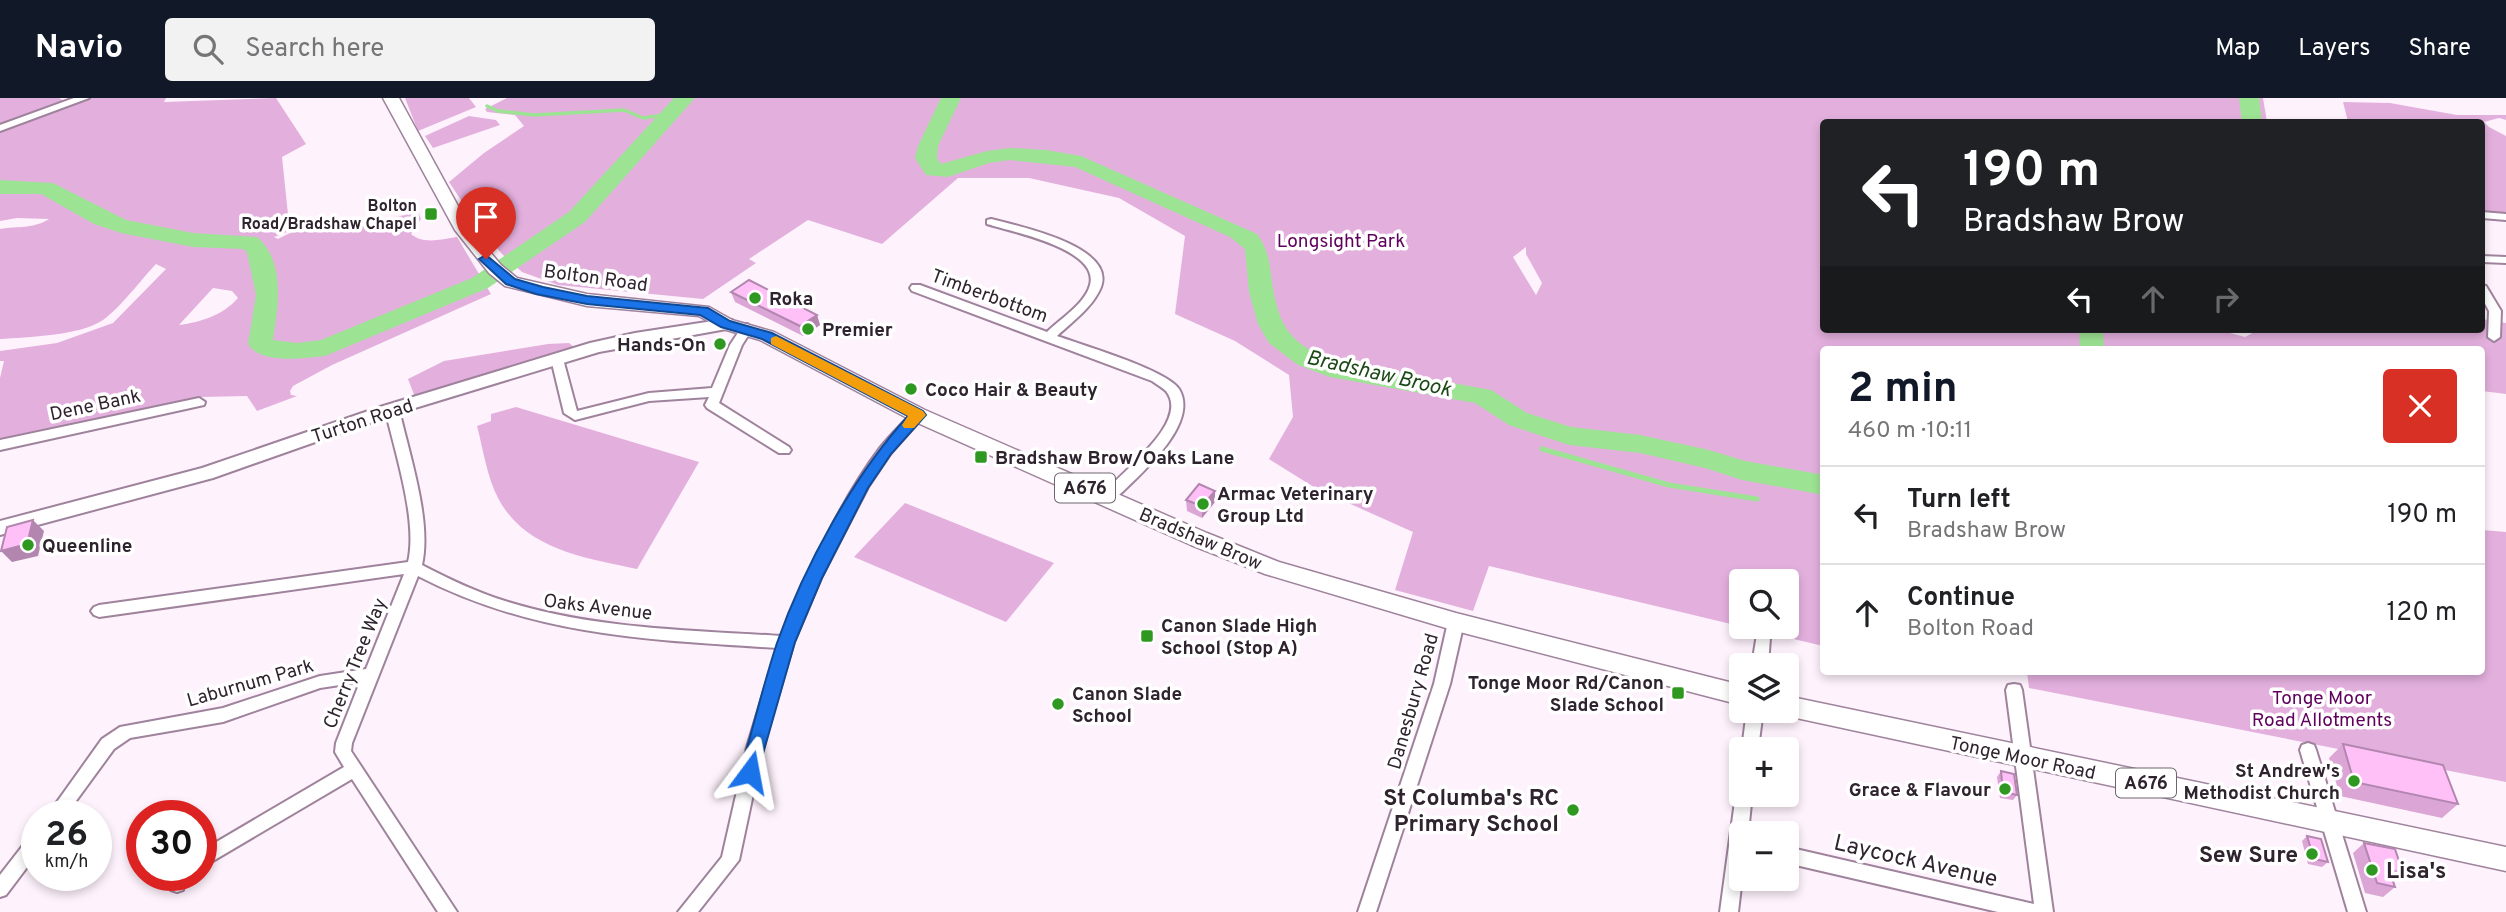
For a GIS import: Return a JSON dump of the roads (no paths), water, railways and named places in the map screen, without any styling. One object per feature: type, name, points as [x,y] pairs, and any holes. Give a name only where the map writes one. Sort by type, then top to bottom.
[{"type":"main road","name":"Bolton Road","points":[[391,98],[447,204],[486,259],[511,282],[587,300],[703,311],[726,324]]},
{"type":"main road","name":"Bradshaw Brow","points":[[726,324],[747,328],[918,415],[1273,568],[1456,622]]},
{"type":"main road","name":"Turton Road","points":[[0,528],[169,484],[391,409],[557,359],[635,338],[726,324]]},
{"type":"main road","name":"A676","points":[[1456,622],[1729,692]]},
{"type":"main road","name":"Tonge Moor Road","points":[[1799,709],[2506,859]]},
{"type":"street","points":[[0,128],[85,98]]},
{"type":"street","points":[[2485,215],[2506,217]]},
{"type":"street","name":"Timberbottom","points":[[991,222],[1080,251],[1096,269],[1098,276],[1092,292],[1049,337]]},
{"type":"street","points":[[2485,259],[2506,260]]},
{"type":"street","name":"Timberbottom","points":[[916,288],[1157,378],[1171,388],[1176,395],[1179,412],[1171,430],[1107,498]]},
{"type":"street","points":[[2485,294],[2495,311],[2494,337]]},
{"type":"street","points":[[747,328],[736,345],[712,405],[784,450]]},
{"type":"street","points":[[557,359],[571,413],[575,416],[649,397],[715,392]]},
{"type":"street","name":"Dene Bank","points":[[0,445],[199,402]]},
{"type":"street","points":[[99,611],[414,567],[419,546],[418,526],[391,409]]},
{"type":"street","points":[[687,912],[730,860],[755,747],[786,642],[814,578],[862,485],[886,450],[918,415]]},
{"type":"street","name":"Oaks Avenue","points":[[414,567],[434,580],[478,598],[525,615],[562,624],[786,642]]},
{"type":"street","name":"Cherry Tree Way","points":[[414,567],[344,743],[343,752],[443,910]]},
{"type":"street","name":"Danesbury Road","points":[[1367,912],[1442,684],[1456,622]]},
{"type":"street","name":"Laburnum Park","points":[[67,800],[108,744],[126,732],[223,715],[320,682],[371,674]]},
{"type":"street","points":[[2014,691],[2044,912]]},
{"type":"street","points":[[2308,750],[2357,912]]},
{"type":"street","points":[[217,850],[354,769]]},
{"type":"street","name":"Laycock Avenue","points":[[1799,858],[2034,912]]},
{"type":"street","points":[[0,889],[21,861]]},
{"type":"street","points":[[1729,912],[1732,891]]},
{"type":"waterway","name":"Bradshaw Brook","points":[[0,187],[45,188],[102,219],[121,226],[193,240],[249,242],[258,250],[268,295],[260,344],[264,347],[297,351],[325,348],[480,283],[577,217],[685,98]]},
{"type":"waterway","name":"Bradshaw Brook","points":[[951,98],[928,146],[926,158],[934,170],[954,169],[987,157],[1010,154],[1081,162],[1238,232],[1249,239],[1256,249],[1261,292],[1270,324],[1290,349],[1307,359],[1330,369],[1482,396],[1518,419],[1569,436],[1640,444],[1709,459],[1742,470],[1820,484]]},
{"type":"waterway","name":"Bradshaw Brook","points":[[2249,98],[2252,119]]},
{"type":"waterway","points":[[487,106],[498,111],[534,115],[624,110],[643,118],[671,114]]},
{"type":"waterway","name":"Bradshaw Brook","points":[[2091,333],[2092,346]]},
{"type":"waterway","points":[[1542,449],[1669,485],[1757,499]]},
{"type":"place","name":"Bolton Road/Bradshaw Chapel","points":[[431,214]]},
{"type":"place","name":"Roka","points":[[755,298]]},
{"type":"place","name":"Premier","points":[[808,329]]},
{"type":"place","name":"Hands-On","points":[[720,344]]},
{"type":"place","name":"Coco Hair & Beauty","points":[[911,389]]},
{"type":"place","name":"Bradshaw Brow/Oaks Lane","points":[[981,457]]},
{"type":"place","name":"Armac Veterinary Group Ltd","points":[[1203,504]]},
{"type":"place","name":"Queenline","points":[[28,545]]},
{"type":"place","name":"Canon Slade High School (Stop A)","points":[[1147,636]]},
{"type":"place","name":"Tonge Moor Rd/Canon Slade School","points":[[1678,693]]},
{"type":"place","name":"Canon Slade School","points":[[1058,704]]},
{"type":"place","name":"St Andrew's Methodist Church","points":[[2354,781]]},
{"type":"place","name":"Grace & Flavour","points":[[2005,789]]},
{"type":"place","name":"St Columba's RC Primary School","points":[[1573,810]]},
{"type":"place","name":"Sew Sure","points":[[2312,854]]},
{"type":"place","name":"Lisa's","points":[[2372,870]]},
{"type":"park label","name":"Longsight Park","points":[[1341,240]]},
{"type":"park label","name":"Tonge Moor Road Allotments","points":[[2322,708]]}]
